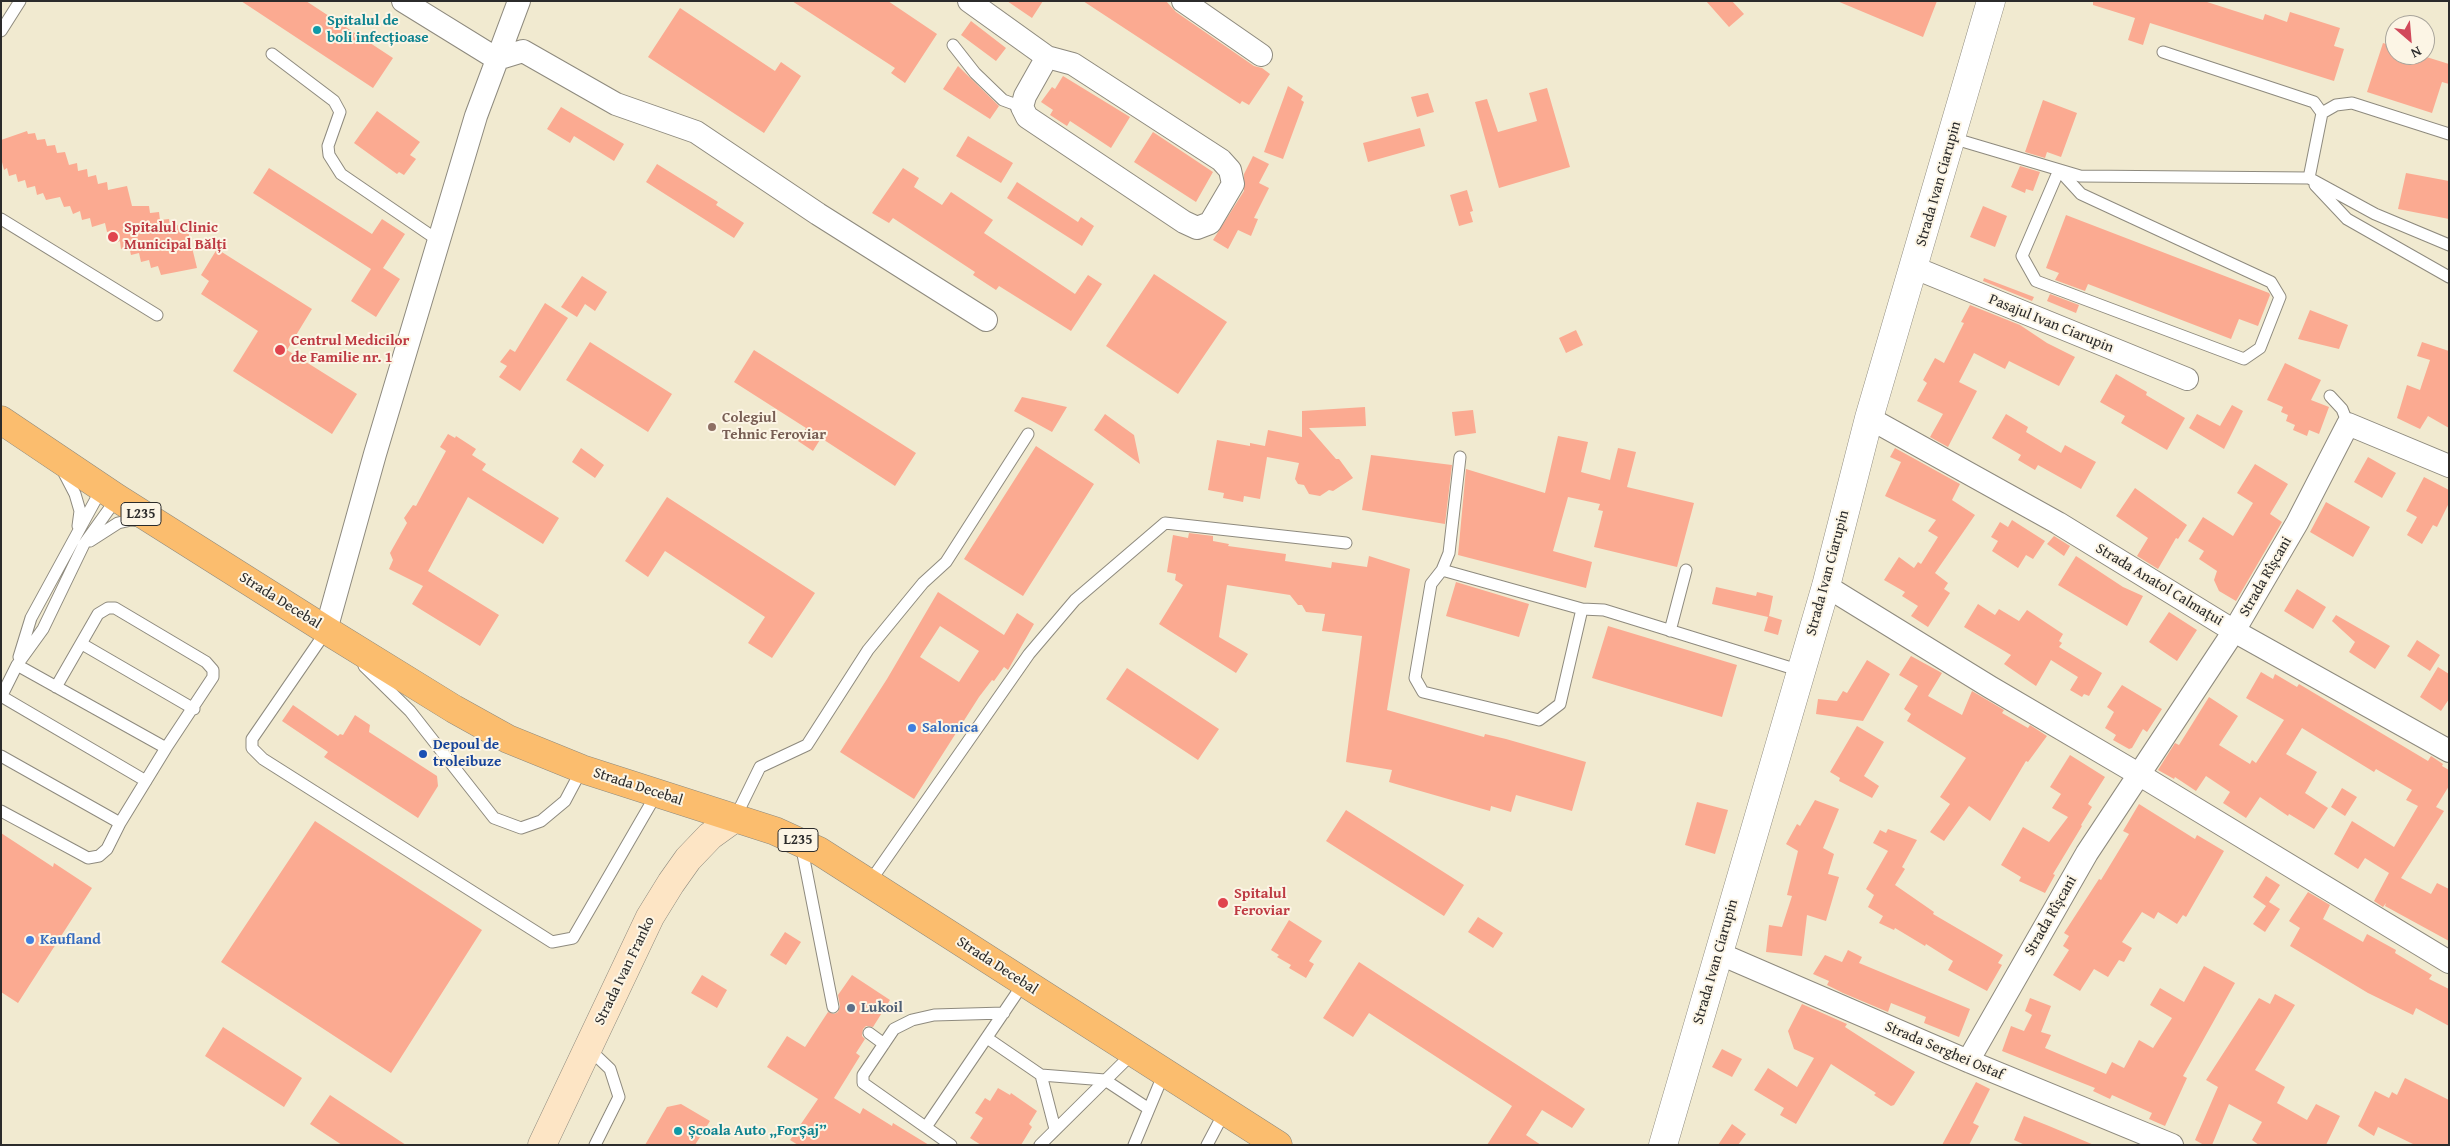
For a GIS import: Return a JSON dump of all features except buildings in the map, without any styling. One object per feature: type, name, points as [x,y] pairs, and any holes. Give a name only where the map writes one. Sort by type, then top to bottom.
[{"type":"main road","name":"Strada Decebal","points":[[1,420],[110,493],[326,630],[454,709],[508,739],[582,769],[800,841],[869,883],[1023,984],[1278,1145]]},
{"type":"main road","name":"Strada Ivan Franko","points":[[542,1145],[650,917],[688,859],[710,836],[735,818]]},
{"type":"street","points":[[403,1],[497,59],[523,51],[616,104],[696,132],[818,214],[986,320]]},
{"type":"street","points":[[326,630],[438,240],[476,116],[519,1]]},
{"type":"street","points":[[969,1],[1047,58],[1073,64],[1220,160],[1230,170],[1233,184],[1210,223],[1197,228],[1184,222],[1027,117],[1022,107],[1025,96],[1047,58]]},
{"type":"street","points":[[1183,1],[1262,55]]},
{"type":"street","name":"Strada Ivan Ciarupin","points":[[1663,1145],[1826,586],[1869,418],[1991,1]]},
{"type":"street","name":"Pasajul Ivan Ciarupin","points":[[1914,268],[2187,379]]},
{"type":"street","name":"Strada Anatol Calmațui","points":[[1869,418],[2058,524],[2234,631],[2449,751]]},
{"type":"street","points":[[2348,424],[2449,466]]},
{"type":"street","name":"Strada Rîșcani","points":[[1968,1061],[2066,888],[2234,631],[2297,523],[2348,424]]},
{"type":"street","points":[[1826,586],[1990,687],[2140,774],[2449,962]]},
{"type":"street","name":"Strada Serghei Ostaf","points":[[1718,953],[1968,1061],[2172,1145]]},
{"type":"lane","points":[[1,31],[20,1]]},
{"type":"lane","points":[[953,45],[975,73],[1002,100],[1022,107]]},
{"type":"lane","points":[[2163,52],[2314,102],[2322,113],[2309,178]]},
{"type":"lane","points":[[272,54],[334,101],[340,112],[328,146],[329,155],[341,174],[438,240]]},
{"type":"lane","points":[[2322,113],[2336,105],[2352,103],[2449,134]]},
{"type":"lane","points":[[1952,138],[2080,176],[2309,178],[2375,214],[2449,245]]},
{"type":"lane","points":[[2059,170],[2081,194],[2271,282],[2280,297],[2260,348],[2244,359],[2036,281],[2022,256],[2059,170]]},
{"type":"lane","points":[[2309,178],[2347,219],[2449,277]]},
{"type":"lane","points":[[1,219],[157,315]]},
{"type":"lane","points":[[2330,396],[2342,409],[2348,424]]},
{"type":"lane","points":[[735,818],[760,767],[808,746],[868,650],[924,583],[946,562],[1028,434]]},
{"type":"lane","points":[[1460,457],[1449,553],[1442,570],[1431,584],[1415,678],[1423,692],[1539,720],[1560,704],[1582,609]]},
{"type":"lane","points":[[58,458],[75,494],[80,511],[77,533]]},
{"type":"lane","points":[[17,666],[31,618],[77,533],[110,493]]},
{"type":"lane","points":[[110,493],[43,629],[17,666],[1,696],[146,781]]},
{"type":"lane","points":[[84,544],[118,523],[132,520],[157,523]]},
{"type":"lane","points":[[869,883],[1028,654],[1075,600],[1165,523],[1346,543]]},
{"type":"lane","points":[[1442,570],[1582,609],[1604,610],[1801,672]]},
{"type":"lane","points":[[1670,631],[1686,570]]},
{"type":"lane","points":[[1,811],[88,858],[99,856],[107,849],[120,823],[166,748],[194,709],[213,677],[213,670],[206,662],[115,608],[108,608],[98,614],[56,687]]},
{"type":"lane","points":[[582,769],[565,801],[541,821],[521,828],[494,818],[410,711],[326,630],[252,739],[252,748],[262,759],[552,942],[573,938],[657,793]]},
{"type":"lane","points":[[82,644],[194,709]]},
{"type":"lane","points":[[17,666],[166,748]]},
{"type":"lane","points":[[1,756],[120,823]]},
{"type":"lane","points":[[800,841],[833,1007]]},
{"type":"lane","points":[[926,1127],[1023,984]]},
{"type":"lane","points":[[951,1145],[863,1084],[862,1075],[894,1029],[912,1020],[934,1015],[1004,1013]]},
{"type":"lane","points":[[869,1033],[884,1044]]},
{"type":"lane","points":[[987,1038],[1040,1075],[1105,1080],[1149,1109]]},
{"type":"lane","points":[[588,1048],[610,1069],[619,1097],[595,1145]]},
{"type":"lane","points":[[1040,1145],[1133,1053]]},
{"type":"lane","points":[[1134,1145],[1164,1073]]},
{"type":"lane","points":[[1040,1075],[1055,1129]]},
{"type":"lane","points":[[1207,1145],[1225,1111]]},
{"type":"place","name":"Spitalul de boli infecțioase","points":[[317,30]]},
{"type":"place","name":"Spitalul Clinic Municipal Bălți","points":[[113,237]]},
{"type":"place","name":"Centrul Medicilor de Familie nr. 1","points":[[280,350]]},
{"type":"place","name":"Colegiul Tehnic Feroviar","points":[[712,427]]},
{"type":"place","name":"Salonica","points":[[912,728]]},
{"type":"place","name":"Depoul de troleibuze","points":[[423,754]]},
{"type":"place","name":"Spitalul Feroviar","points":[[1223,903]]},
{"type":"place","name":"Kaufland","points":[[30,940]]},
{"type":"place","name":"Lukoil","points":[[851,1008]]},
{"type":"place","name":"Școala Auto „ForȘaj”","points":[[678,1131]]}]
